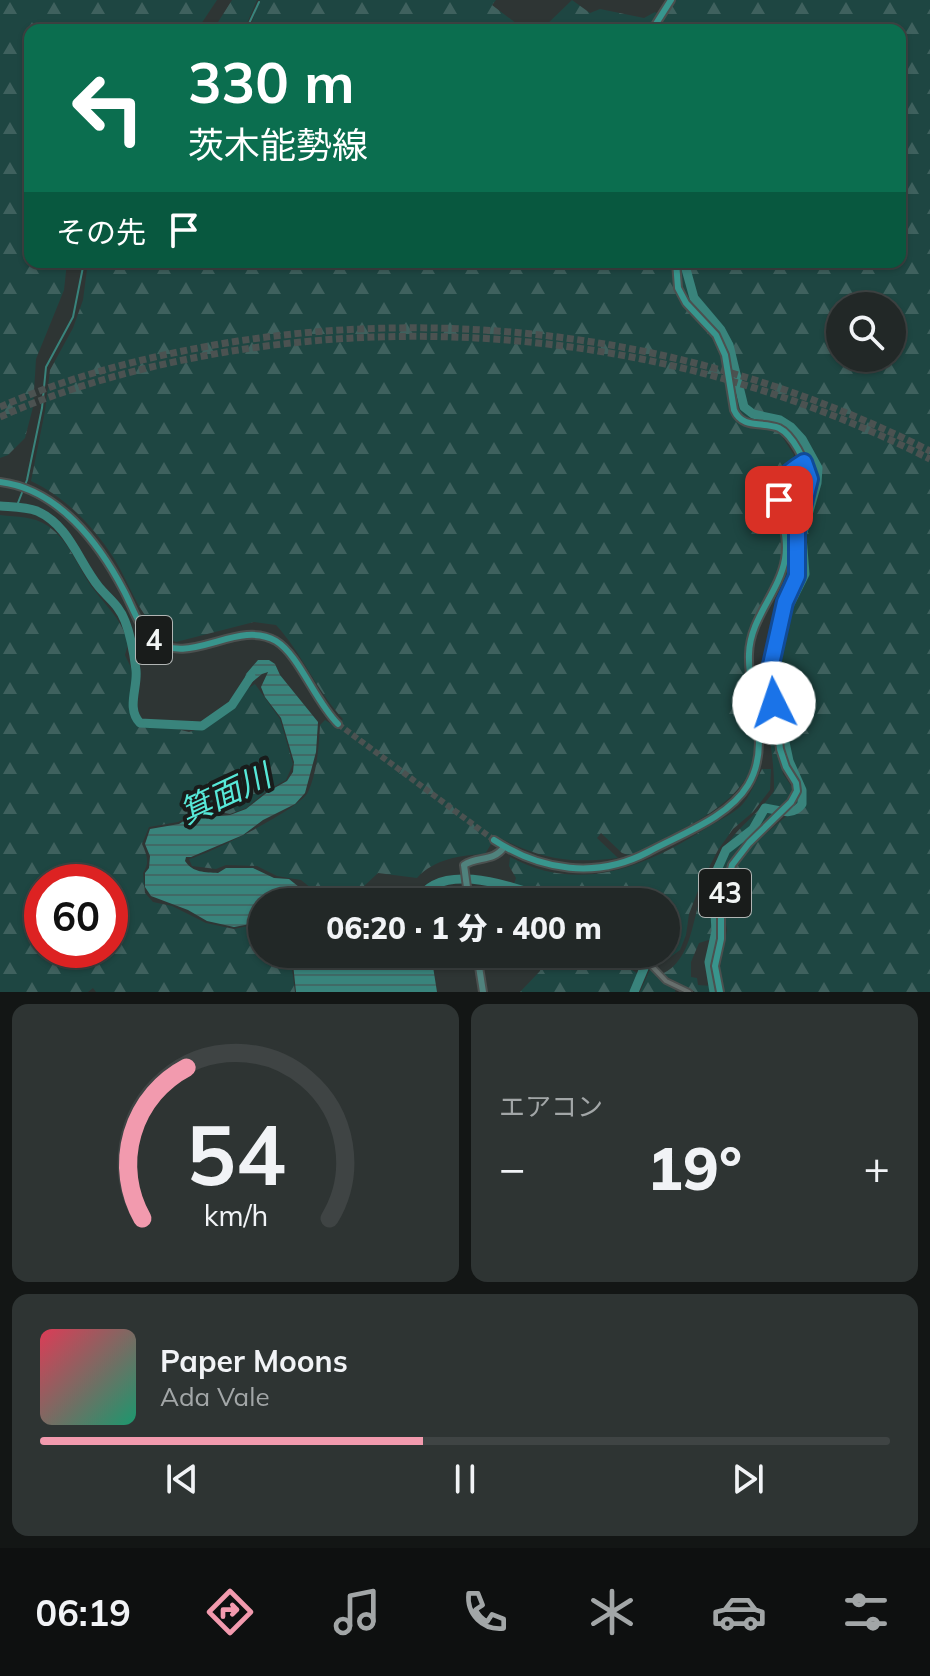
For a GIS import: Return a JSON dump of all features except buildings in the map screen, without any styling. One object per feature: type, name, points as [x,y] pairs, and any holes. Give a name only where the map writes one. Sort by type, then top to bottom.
[{"type":"main road","points":[[656,24],[671,0]]},
{"type":"main road","points":[[494,840],[537,862],[566,868],[609,866],[633,860],[721,812],[748,785],[757,765],[760,735],[749,656],[751,641],[756,622],[779,580],[785,559],[779,485],[787,473],[804,462],[784,431],[774,426],[745,423],[737,415],[725,355],[716,335],[686,303],[678,288],[676,268]]},
{"type":"main road","name":"43","points":[[720,992],[715,966],[721,939],[721,911],[732,865],[794,798],[797,788],[780,749],[770,669],[785,602],[797,576],[797,531],[810,479],[804,462]]},
{"type":"main road","name":"4","points":[[0,482],[32,490],[76,522],[110,565],[149,637],[174,648],[192,648],[255,634],[267,637],[290,652],[324,710],[338,724]]},
{"type":"street","points":[[467,888],[466,863],[492,857],[505,847]]},
{"type":"street","points":[[479,968],[483,992]]},
{"type":"street","points":[[656,968],[666,981],[689,992]]},
{"type":"green space","points":[[0,0],[217,0],[201,24],[24,24],[24,268],[66,268],[64,290],[36,359],[33,407],[25,438],[8,455],[0,458]]},
{"type":"green space","points":[[232,0],[257,0],[247,24],[217,24]]},
{"type":"green space","points":[[260,0],[496,0],[492,5],[517,24],[251,24]]},
{"type":"green space","points":[[572,0],[590,13],[600,9],[644,18],[655,12],[659,14],[652,24],[547,24]]},
{"type":"green space","points":[[675,0],[930,0],[930,992],[724,992],[719,973],[727,930],[724,912],[728,887],[740,856],[791,812],[801,793],[802,783],[785,756],[775,676],[802,570],[799,540],[815,473],[796,436],[784,425],[753,421],[740,415],[723,329],[691,302],[682,288],[680,268],[906,268],[906,24],[661,24]]},
{"type":"green space","points":[[87,268],[673,268],[675,289],[695,318],[714,338],[724,356],[736,418],[748,426],[779,432],[794,455],[778,475],[775,488],[784,547],[780,570],[752,628],[745,653],[757,732],[755,756],[747,777],[733,795],[715,810],[631,856],[622,853],[601,833],[597,838],[618,858],[555,858],[496,836],[485,854],[440,862],[417,878],[378,873],[360,888],[311,888],[301,880],[277,876],[257,866],[226,865],[216,869],[192,866],[189,859],[253,830],[301,800],[314,776],[320,725],[325,720],[336,727],[343,719],[276,625],[254,622],[176,642],[164,635],[140,607],[115,560],[89,525],[68,505],[31,481],[50,370],[73,328],[83,300]]},
{"type":"green space","points":[[795,472],[802,476],[802,489],[797,490],[794,512],[797,518],[793,538],[795,565],[779,612],[766,677],[783,774],[792,787],[792,794],[737,850],[729,863],[717,914],[718,937],[699,943],[691,962],[691,977],[697,978],[698,985],[711,986],[707,967],[712,965],[717,992],[695,992],[662,974],[671,968],[680,968],[680,959],[700,898],[722,852],[774,791],[763,674],[767,643],[788,554],[784,504],[786,480]]},
{"type":"green space","points":[[0,515],[37,520],[56,533],[116,618],[127,642],[125,655],[134,681],[130,706],[139,726],[161,725],[189,732],[202,728],[233,706],[255,684],[280,719],[293,764],[286,780],[246,808],[230,814],[220,812],[187,817],[178,822],[149,827],[142,844],[147,859],[143,873],[145,893],[153,902],[172,906],[206,923],[234,929],[248,926],[248,968],[292,968],[295,992],[96,992],[93,988],[88,992],[0,992]]},
{"type":"green space","points":[[762,769],[771,769],[770,790],[753,812],[733,829],[701,883],[680,950],[680,888],[526,888],[514,884],[516,878],[509,866],[510,857],[561,874],[610,872],[634,865],[682,843],[737,809],[747,798]]},
{"type":"green space","points":[[541,968],[631,968],[643,977],[637,992],[520,992]]},
{"type":"green space","points":[[651,968],[676,988],[675,992],[640,992]]},
{"type":"shaded area","points":[[258,660],[269,660],[275,664],[280,675],[318,722],[316,752],[305,793],[295,804],[263,820],[243,835],[186,857],[185,861],[196,870],[218,873],[226,868],[253,868],[274,878],[289,879],[300,888],[248,888],[248,924],[234,927],[207,921],[151,896],[145,887],[150,856],[145,844],[150,829],[179,824],[187,819],[230,815],[246,809],[287,781],[293,772],[294,762],[281,718],[261,687],[268,672],[246,687],[243,685],[246,674]]},
{"type":"shaded area","points":[[293,968],[433,968],[437,992],[296,992]]},
{"type":"waterway","points":[[249,24],[259,2]]},
{"type":"waterway","points":[[16,508],[27,480],[42,408],[46,367],[73,317],[83,268]]},
{"type":"waterway","points":[[686,268],[694,298],[721,330],[729,345],[744,407],[753,414],[780,420],[791,427],[802,439],[818,468],[817,483],[802,536],[805,574],[788,608],[775,666],[780,719],[789,761],[802,790],[802,804],[790,812],[765,808],[753,829],[726,850],[713,879],[716,931],[709,962],[714,992]]},
{"type":"waterway","name":"箕面川","points":[[0,506],[37,511],[58,526],[99,587],[120,611],[133,651],[136,670],[133,704],[140,723],[202,726],[232,705],[251,676]]},
{"type":"waterway","name":"箕面川","points":[[428,888],[444,881],[463,879],[514,888]]},
{"type":"waterway","name":"箕面川","points":[[634,992],[644,968]]},
{"type":"tunnel","points":[[0,407],[117,366],[238,341],[327,331],[416,328],[505,332],[593,342],[679,359],[765,383],[849,414],[930,451]]},
{"type":"tunnel","points":[[0,417],[111,377],[226,352],[316,341],[407,336],[497,339],[586,349],[675,366],[762,390],[847,421],[930,459]]},
{"type":"tunnel","points":[[338,724],[494,840]]},
{"type":"route","points":[[774,703],[770,669],[785,602],[797,576],[797,531],[810,485],[810,474],[804,462],[785,475],[779,485],[779,500]]}]
